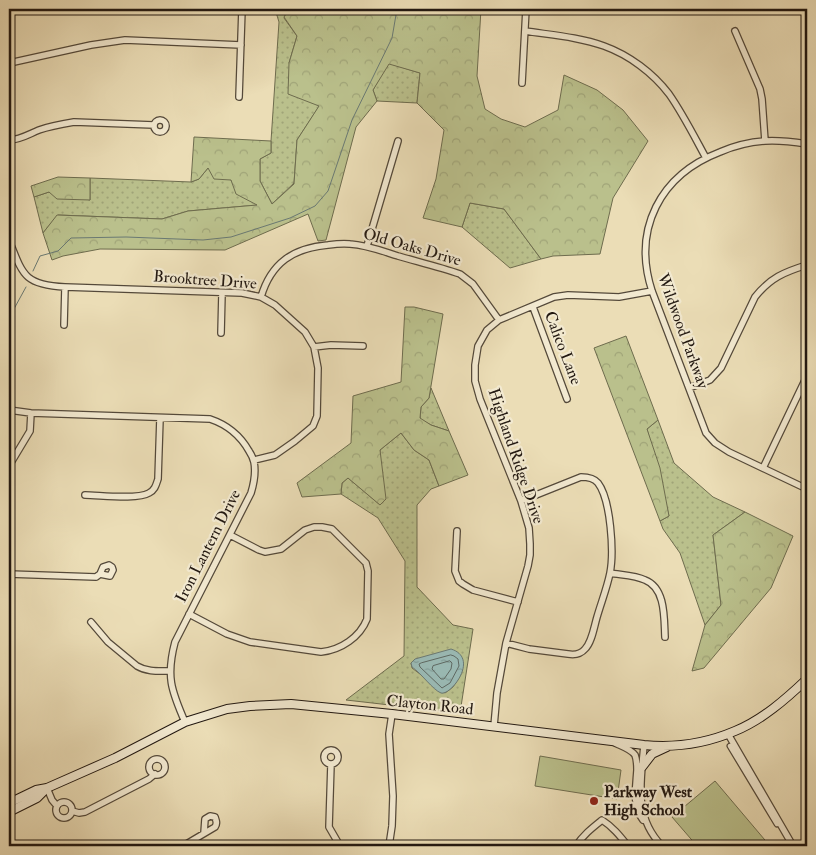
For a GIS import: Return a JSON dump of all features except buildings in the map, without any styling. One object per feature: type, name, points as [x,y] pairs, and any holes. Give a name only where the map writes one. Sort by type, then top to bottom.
[{"type":"main road","name":"Clayton Road","points":[[9,803],[115,758],[184,722],[229,709],[272,704],[291,704],[672,746],[700,742],[736,731],[758,719],[807,681]]},
{"type":"main road","points":[[642,768],[652,754],[672,746]]},
{"type":"main road","name":"Clayton Road","points":[[9,812],[37,798],[47,788]]},
{"type":"street","points":[[240,97],[242,9]]},
{"type":"street","points":[[522,83],[526,9]]},
{"type":"street","points":[[525,31],[584,40],[604,46],[622,54],[640,66],[654,77],[667,92],[706,158]]},
{"type":"street","points":[[735,31],[760,89],[765,141]]},
{"type":"street","points":[[9,65],[14,62],[91,45],[125,40],[241,46]]},
{"type":"street","points":[[9,140],[74,122],[154,125]]},
{"type":"street","points":[[368,246],[398,141]]},
{"type":"street","name":"Wildwood Parkway","points":[[807,144],[765,141],[732,147],[706,158],[691,167],[672,184],[662,196],[656,208],[647,234],[645,261],[652,292],[703,426],[710,439],[729,452],[807,489]]},
{"type":"street","name":"Brooktree Drive","points":[[9,240],[18,264],[25,275],[38,284],[65,287],[242,293],[261,297],[275,305],[305,332],[314,347],[318,368],[317,416],[313,426],[300,438],[275,455],[254,460]]},
{"type":"street","name":"Old Oaks Drive","points":[[261,297],[275,268],[293,253],[318,246],[348,243],[368,246],[460,274],[474,284],[499,320]]},
{"type":"street","points":[[689,388],[710,380],[721,368],[755,297],[762,288],[778,276],[793,269],[807,266]]},
{"type":"street","points":[[64,325],[65,287]]},
{"type":"street","points":[[499,320],[554,298],[568,295],[619,297],[652,292]]},
{"type":"street","points":[[221,333],[222,293]]},
{"type":"street","name":"Calico Lane","points":[[533,306],[568,399]]},
{"type":"street","name":"Highland Ridge Drive","points":[[494,726],[497,693],[506,643],[530,555],[529,528],[521,501],[480,399],[476,381],[475,365],[478,346],[487,330],[499,320]]},
{"type":"street","points":[[314,347],[331,345],[363,346]]},
{"type":"street","points":[[763,468],[807,376]]},
{"type":"street","points":[[9,410],[31,413],[210,419],[221,422],[237,434],[254,460]]},
{"type":"street","points":[[9,466],[30,431],[31,413]]},
{"type":"street","points":[[85,495],[139,496],[148,494],[155,488],[158,480],[160,418]]},
{"type":"street","name":"Iron Lantern Drive","points":[[184,722],[171,685],[171,656],[175,642],[188,614],[251,493],[254,481],[254,460]]},
{"type":"street","points":[[506,643],[529,649],[574,655],[584,651],[592,636],[610,573],[611,537],[607,506],[602,490],[595,480],[581,478],[521,501]]},
{"type":"street","points":[[188,614],[227,634],[250,642],[321,652],[342,646],[357,635],[364,625],[368,571],[366,563],[332,529],[314,527],[305,530],[281,549],[265,552],[230,535]]},
{"type":"street","points":[[456,531],[455,571],[459,581],[474,590],[518,602]]},
{"type":"street","points":[[610,573],[647,580],[656,588],[663,606],[665,637]]},
{"type":"street","points":[[9,574],[96,576],[100,574]]},
{"type":"street","points":[[91,622],[108,642],[137,666],[142,669],[170,671]]},
{"type":"street","points":[[389,846],[393,796],[389,734],[392,714]]},
{"type":"street","points":[[728,734],[792,846]]},
{"type":"street","points":[[611,740],[632,752],[635,756],[637,762],[636,806],[638,814],[646,823]]},
{"type":"street","points":[[644,744],[640,787],[643,816],[659,844],[650,846]]},
{"type":"street","points":[[730,746],[792,846]]},
{"type":"street","points":[[331,764],[329,827],[340,846]]},
{"type":"street","points":[[57,806],[61,803],[67,803],[72,811],[85,812],[149,779],[155,774]]},
{"type":"street","points":[[47,788],[57,806],[57,814],[63,818],[70,816],[72,811]]},
{"type":"street","points":[[576,846],[591,828],[602,820],[617,832],[628,846]]},
{"type":"street","points":[[183,846],[204,833]]},
{"type":"green space","points":[[275,9],[289,9],[284,18],[297,36],[289,63],[320,105],[297,140],[294,183],[272,204],[260,181],[260,159],[271,153],[279,22]]},
{"type":"green space","points":[[289,9],[481,9],[477,76],[485,109],[501,119],[525,127],[558,110],[564,75],[597,90],[623,110],[648,141],[613,198],[600,254],[553,256],[541,259],[504,209],[470,203],[462,227],[423,218],[436,179],[444,130],[417,103],[420,73],[389,64],[373,90],[377,101],[356,127],[326,240],[318,241],[308,214],[225,250],[100,249],[52,260],[43,233],[57,215],[162,219],[188,211],[257,205],[236,194],[231,180],[214,179],[208,168],[199,179],[191,182],[194,137],[271,141],[271,153],[260,159],[260,181],[272,204],[294,184],[297,140],[319,106],[288,94],[289,63],[297,36],[284,17]]},
{"type":"green space","points":[[388,63],[420,73],[417,103],[377,101],[373,90]]},
{"type":"green space","points":[[208,168],[231,180],[258,205],[188,211],[162,219],[58,215],[43,233],[34,197],[49,192],[90,200],[90,178],[191,182],[199,179]]},
{"type":"green space","points":[[58,177],[90,178],[90,200],[57,199],[49,192],[34,197],[31,186]]},
{"type":"green space","points":[[470,203],[504,209],[541,259],[510,268],[462,227]]},
{"type":"green space","points":[[405,307],[414,307],[443,314],[429,398],[421,407],[420,418],[431,425],[449,431],[468,475],[439,486],[429,460],[414,450],[401,433],[380,450],[386,499],[380,505],[348,478],[342,483],[341,494],[302,497],[297,483],[351,443],[353,396],[401,382]]},
{"type":"green space","points":[[626,336],[658,420],[647,429],[660,468],[669,516],[660,521],[594,348]]},
{"type":"green space","points":[[431,388],[449,431],[420,419],[421,407],[429,398]]},
{"type":"green space","points":[[658,420],[674,463],[713,497],[745,512],[713,535],[721,605],[705,625],[680,553],[663,529],[660,521],[669,516],[647,429]]},
{"type":"green space","points":[[401,433],[414,450],[429,460],[439,486],[431,489],[417,505],[417,587],[453,625],[473,629],[460,713],[346,700],[404,656],[405,561],[378,518],[341,494],[342,483],[348,478],[379,504],[380,450]],"holes":[[[411,663],[461,674],[453,687],[445,693],[412,668]]]},
{"type":"green space","points":[[745,512],[793,536],[771,588],[704,668],[692,671],[705,625],[721,605],[713,535]]},
{"type":"green space","points":[[540,756],[621,770],[617,799],[535,786]]},
{"type":"green space","points":[[715,781],[770,846],[697,846],[672,817]]},
{"type":"water","points":[[451,649],[459,654],[463,660],[463,668],[461,675],[451,689],[441,693],[434,689],[412,667],[411,663],[415,659]]},
{"type":"waterway","points":[[33,271],[40,256],[58,251],[71,238],[126,237],[203,240],[231,237],[290,218],[315,206],[328,191],[352,120],[392,38],[397,9]]},
{"type":"waterway","points":[[9,318],[26,287]]},
{"type":"place","name":"Parkway West High School","points":[[594,801]]}]
